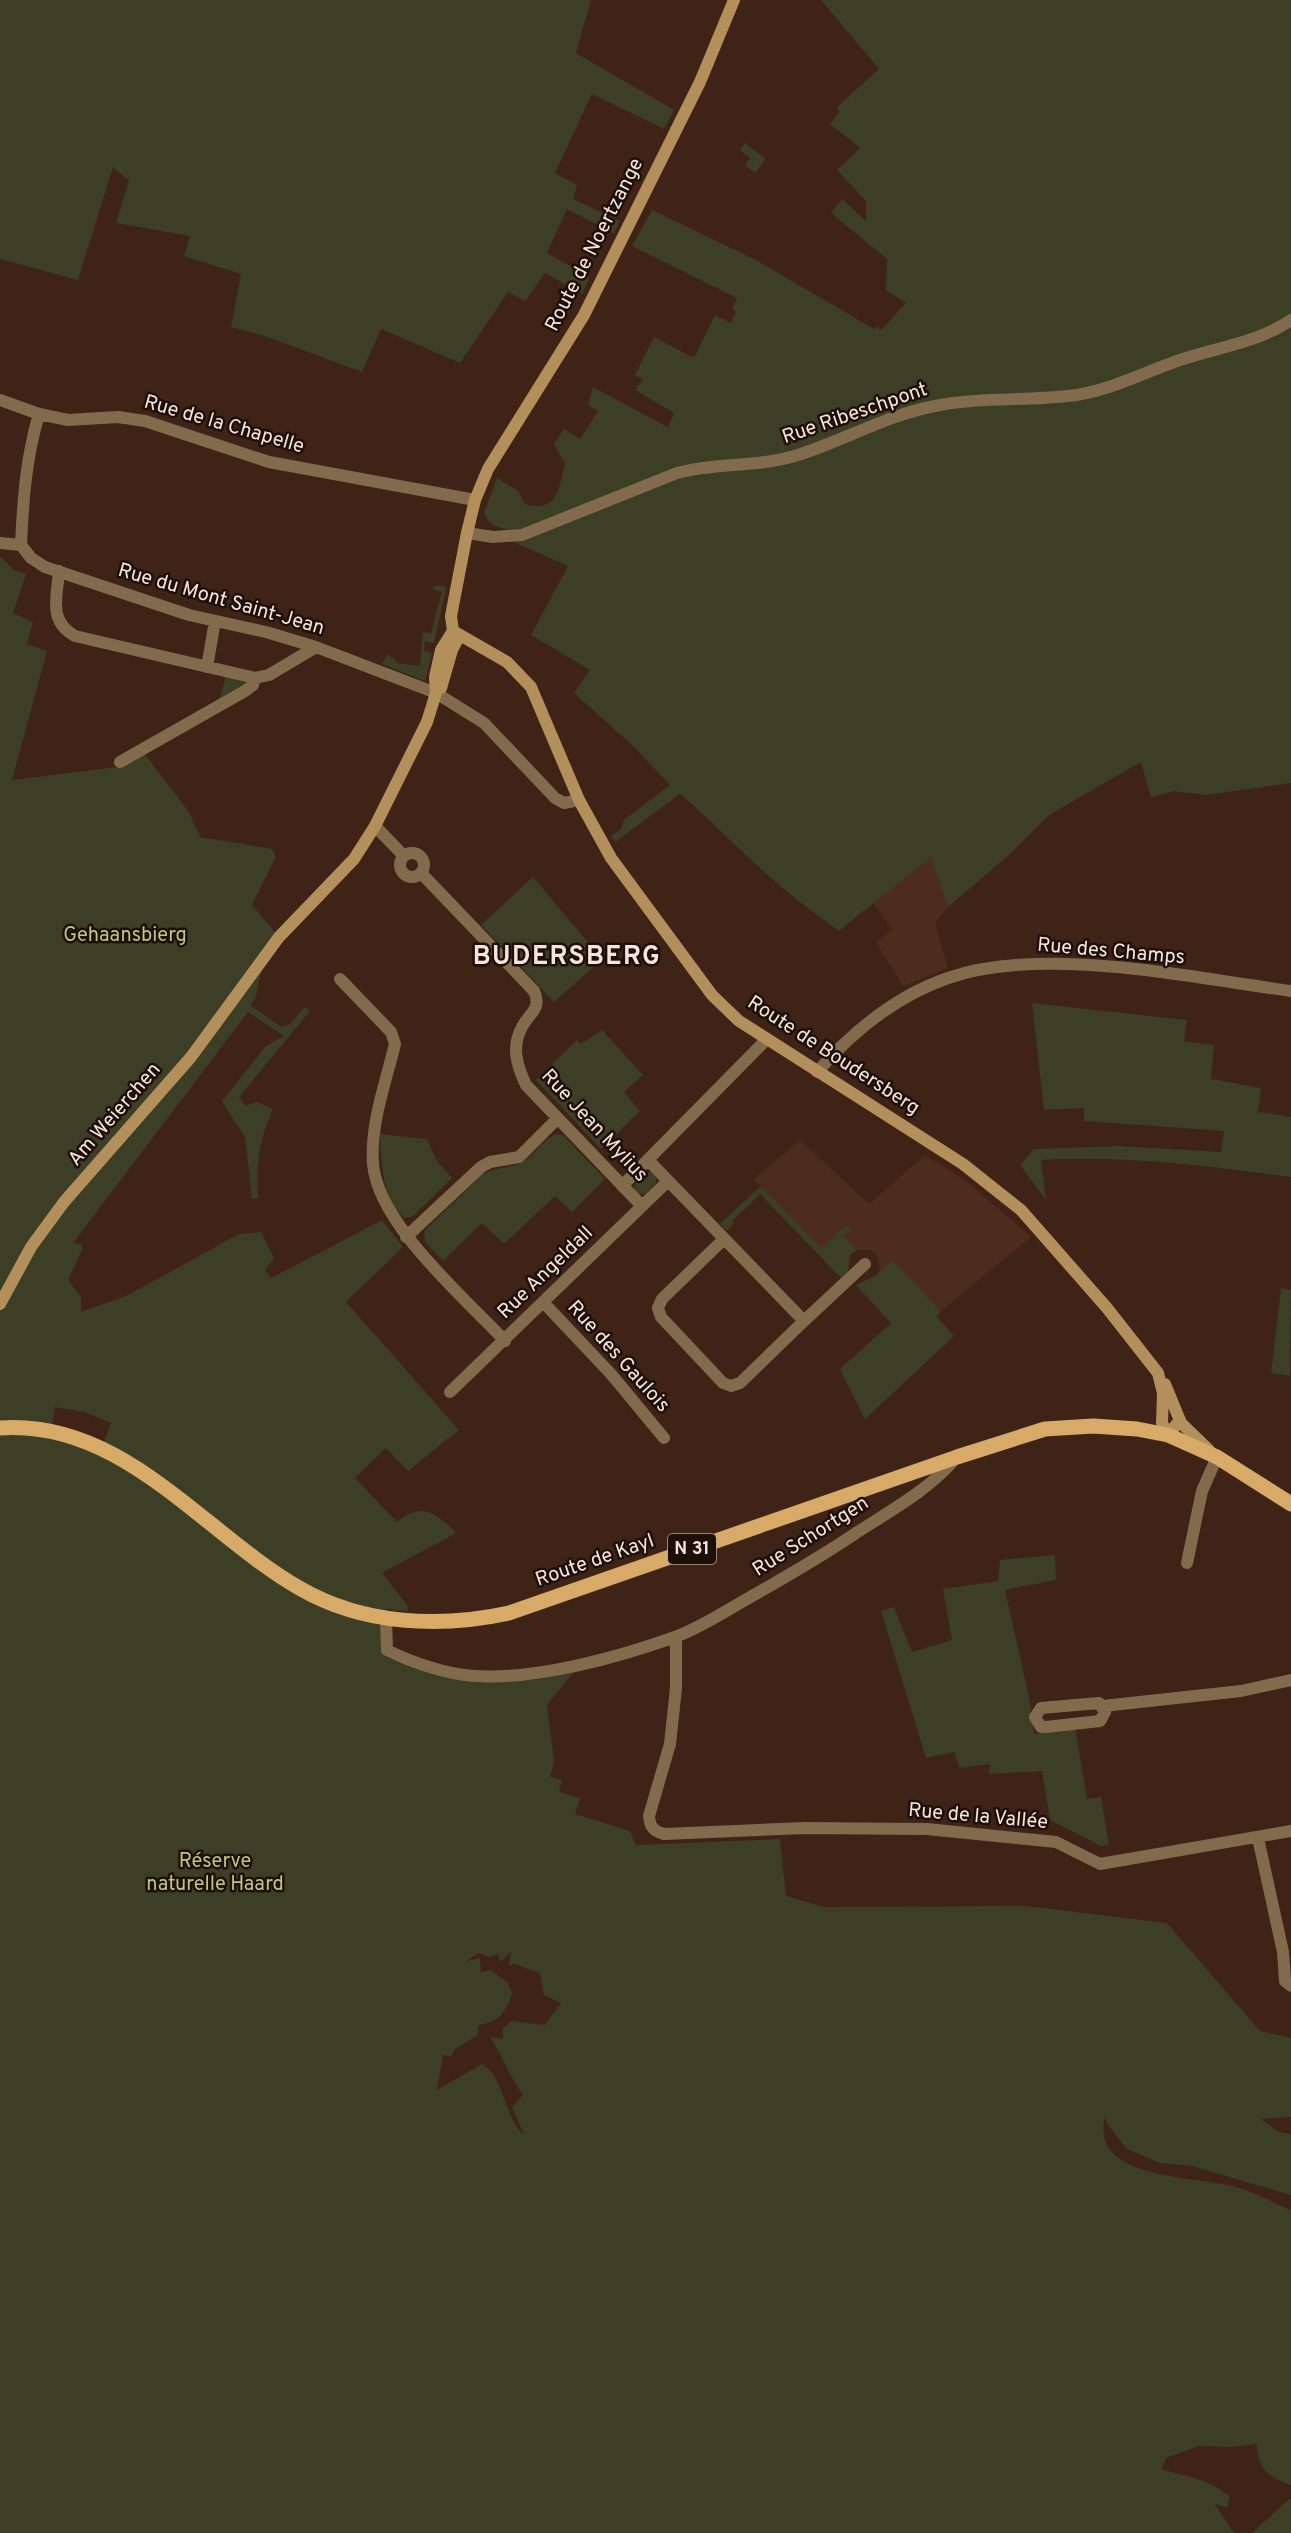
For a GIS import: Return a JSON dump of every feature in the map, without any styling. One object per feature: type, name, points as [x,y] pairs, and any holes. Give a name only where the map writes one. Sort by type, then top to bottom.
[{"type":"main road","name":"Route de Noertzange","points":[[456,634],[451,616],[475,500],[504,438],[584,315],[700,82],[734,0]]},
{"type":"main road","points":[[375,826],[427,722],[436,693],[435,677],[441,650],[456,634]]},
{"type":"main road","name":"Route de Boudersberg","points":[[456,634],[507,662],[531,687],[579,800],[611,858],[712,995],[739,1021],[963,1164],[1021,1210],[1107,1308],[1158,1373],[1163,1393],[1162,1423],[1168,1435]]},
{"type":"main road","name":"Am Weierchen","points":[[0,1304],[30,1246],[64,1202],[191,1057],[279,937],[354,859],[375,826]]},
{"type":"main road","points":[[1158,1373],[1173,1399],[1180,1420],[1191,1435],[1217,1457]]},
{"type":"main road","points":[[1168,1435],[1180,1420]]},
{"type":"main road","name":"Route de Kayl","points":[[0,1428],[50,1431],[102,1448],[136,1468],[303,1590],[346,1608],[386,1618],[422,1623],[463,1621],[509,1613],[1019,1436],[1063,1427],[1137,1429],[1168,1435],[1217,1457],[1291,1504]]},
{"type":"street","name":"Rue Ribeschpont","points":[[467,533],[494,537],[522,535],[677,473],[696,468],[765,463],[788,458],[904,413],[937,405],[1070,396],[1096,390],[1183,359],[1254,340],[1291,320]]},
{"type":"street","name":"Rue de la Chapelle","points":[[0,400],[39,414],[68,420],[118,417],[145,421],[269,462],[475,500]]},
{"type":"street","points":[[0,543],[21,545],[24,478],[39,414]]},
{"type":"street","name":"Rue du Mont Saint-Jean","points":[[21,545],[31,558],[59,572],[189,615],[316,647],[436,693],[484,723],[555,798],[564,803],[579,800]]},
{"type":"street","points":[[59,572],[56,611],[58,623],[75,636],[255,678],[269,675],[316,647]]},
{"type":"street","points":[[207,667],[215,621]]},
{"type":"street","points":[[120,762],[245,692],[254,685],[255,678]]},
{"type":"street","name":"Rue Jean Mylius","points":[[375,826],[404,856],[415,853],[420,856],[423,861],[421,873],[534,991],[538,1001],[536,1009],[522,1027],[516,1047],[517,1066],[526,1085],[642,1206]]},
{"type":"street","name":"Rue des Champs","points":[[817,1072],[840,1045],[909,995],[951,977],[972,971],[1033,964],[1076,965],[1291,991]]},
{"type":"street","points":[[340,979],[391,1032],[395,1044],[374,1134],[373,1164],[382,1197],[406,1237],[505,1341]]},
{"type":"street","points":[[622,1186],[767,1039]]},
{"type":"street","points":[[406,1237],[481,1167],[490,1162],[519,1157],[557,1119]]},
{"type":"street","points":[[649,1161],[804,1321]]},
{"type":"street","name":"Rue Angeldall","points":[[450,1392],[668,1181]]},
{"type":"street","points":[[724,1239],[662,1299],[658,1308],[661,1317],[723,1383],[731,1386],[740,1383],[865,1264]]},
{"type":"street","name":"Rue des Gaulois","points":[[543,1302],[611,1374],[664,1438]]},
{"type":"street","name":"Rue Schortgen","points":[[386,1618],[387,1650],[446,1671],[474,1676],[541,1672],[676,1637],[709,1621],[828,1553],[941,1477],[957,1457]]},
{"type":"street","points":[[1187,1563],[1202,1491],[1217,1457]]},
{"type":"street","name":"Rue de la Vallée","points":[[676,1637],[676,1688],[670,1744],[649,1816],[650,1825],[656,1832],[664,1834],[804,1828],[908,1831],[927,1829],[1056,1842],[1100,1864],[1291,1832]]},
{"type":"street","points":[[1103,1706],[1104,1717],[1095,1722],[1046,1727],[1041,1726],[1035,1717],[1036,1712],[1046,1707],[1093,1703],[1103,1706],[1241,1691],[1291,1680]]},
{"type":"street","points":[[1258,1838],[1283,1952],[1285,1981],[1291,1986]]},
{"type":"shaded area","points":[[931,857],[948,907],[935,923],[948,968],[903,986],[876,942],[892,930],[873,902]]},
{"type":"shaded area","points":[[800,1140],[869,1204],[925,1155],[970,1184],[1031,1237],[941,1311],[937,1317],[954,1336],[865,1419],[840,1369],[891,1323],[856,1285],[876,1276],[880,1270],[877,1255],[871,1250],[857,1250],[844,1236],[821,1249],[754,1179]]},
{"type":"green space","points":[[0,0],[591,0],[576,53],[674,110],[664,129],[592,94],[555,173],[577,185],[573,199],[620,221],[614,233],[567,209],[547,253],[590,277],[582,294],[545,273],[525,301],[508,292],[460,363],[381,329],[362,372],[262,335],[231,327],[241,274],[184,256],[190,236],[116,223],[129,181],[113,167],[78,280],[0,259]]},
{"type":"green space","points":[[821,0],[1291,0],[1291,783],[1206,795],[1174,791],[1151,797],[1141,762],[1049,815],[1009,855],[948,907],[931,857],[839,931],[778,884],[680,794],[615,842],[611,836],[621,829],[624,820],[670,785],[633,746],[574,693],[590,670],[531,635],[568,566],[513,542],[546,531],[501,528],[493,525],[484,512],[497,478],[518,491],[525,504],[544,505],[555,497],[565,464],[554,444],[564,429],[580,439],[598,411],[588,405],[593,387],[668,427],[674,413],[635,390],[643,380],[635,375],[654,337],[694,358],[715,315],[731,323],[736,311],[732,309],[737,298],[632,246],[652,210],[756,260],[874,329],[878,326],[880,331],[906,303],[886,290],[887,259],[831,213],[842,199],[866,221],[866,201],[837,170],[860,148],[830,124],[839,113],[837,107],[879,69]]},
{"type":"green space","points":[[745,143],[766,159],[755,173],[745,165],[750,158],[740,150]]},
{"type":"green space","points":[[0,556],[14,570],[26,574],[13,613],[33,622],[27,644],[47,651],[12,780],[118,767],[144,753],[189,812],[200,837],[272,849],[276,857],[252,905],[279,937],[265,955],[256,995],[251,1006],[281,1027],[290,1024],[305,1007],[310,1011],[239,1097],[246,1106],[257,1102],[273,1109],[264,1131],[260,1152],[258,1198],[252,1199],[245,1137],[222,1101],[266,1046],[284,1036],[248,1012],[73,1243],[82,1245],[82,1250],[68,1280],[81,1297],[81,1312],[126,1296],[239,1234],[261,1232],[274,1258],[265,1270],[271,1278],[382,1220],[403,1247],[346,1302],[459,1430],[408,1471],[386,1448],[355,1478],[397,1522],[414,1512],[428,1512],[442,1520],[456,1533],[382,1573],[407,1605],[408,1612],[386,1609],[388,1658],[424,1671],[462,1678],[526,1679],[574,1672],[547,1705],[554,1762],[550,1777],[562,1780],[559,1792],[580,1798],[575,1814],[630,1831],[636,1845],[780,1839],[786,1896],[824,1907],[1026,1906],[1167,1923],[1260,2031],[1291,2038],[1291,2117],[1261,2119],[1279,2132],[1291,2134],[1291,2195],[1192,2166],[1160,2163],[1127,2149],[1108,2125],[1105,2117],[1104,2137],[1112,2153],[1147,2171],[1240,2188],[1291,2210],[1291,2485],[1266,2471],[1259,2459],[1257,2444],[1232,2447],[1199,2446],[1166,2458],[1162,2469],[1213,2485],[1229,2496],[1228,2508],[1214,2503],[1234,2533],[0,2533]],"holes":[[[55,1407],[84,1412],[111,1423],[102,1447],[51,1431]],[[511,1951],[509,1966],[514,1964],[540,1973],[544,1995],[561,2003],[545,2025],[512,2021],[503,2028],[503,2039],[490,2037],[523,2095],[512,2107],[524,2135],[512,2118],[496,2079],[482,2064],[437,2090],[443,2055],[451,2056],[455,2049],[477,2036],[479,2025],[497,2019],[508,2006],[512,1993],[507,1982],[491,1970],[481,1972],[480,1958],[466,1961],[479,1953],[488,1957],[498,1954],[500,1962]]]},
{"type":"green space","points":[[434,586],[443,586],[446,589],[434,643],[425,641],[424,651],[432,653],[425,681],[382,664],[388,654],[398,663],[420,666],[423,632],[431,633],[442,592],[433,589]]},
{"type":"green space","points":[[226,675],[246,683],[219,702]]},
{"type":"green space","points":[[533,877],[602,959],[554,1002],[481,925]]},
{"type":"green space","points":[[1032,1003],[1187,1020],[1184,1041],[1214,1045],[1211,1079],[1261,1088],[1258,1112],[1291,1117],[1291,1177],[1135,1160],[1041,1160],[1046,1200],[1020,1165],[1034,1149],[1120,1146],[1221,1152],[1224,1131],[1084,1121],[1084,1108],[1044,1110]]},
{"type":"green space","points":[[602,1030],[643,1075],[624,1092],[640,1111],[601,1149],[536,1080],[577,1040],[581,1044]]},
{"type":"green space","points":[[380,1134],[427,1139],[437,1161],[452,1178],[412,1217],[404,1218],[387,1190],[382,1168]]},
{"type":"green space","points":[[556,1134],[563,1135],[605,1179],[572,1212],[555,1196],[504,1244],[482,1223],[443,1261],[425,1242],[424,1231],[483,1174],[524,1161],[547,1139]]},
{"type":"green space","points":[[652,1172],[656,1176],[656,1183],[645,1194],[638,1194],[634,1190],[635,1184],[646,1173]]},
{"type":"green space","points":[[761,1186],[821,1248],[847,1225],[851,1230],[844,1236],[857,1250],[850,1255],[848,1274],[842,1279],[760,1194],[732,1221],[734,1223],[727,1231],[720,1224]]},
{"type":"green space","points":[[892,1260],[941,1311],[937,1317],[954,1336],[865,1419],[840,1369],[891,1323],[856,1285],[875,1276]]},
{"type":"green space","points":[[1281,1288],[1291,1290],[1290,1376],[1271,1373]]},
{"type":"green space","points":[[1055,1555],[1056,1580],[1005,1590],[1029,1697],[1034,1734],[1075,1727],[1087,1799],[1101,1797],[1109,1845],[1101,1846],[1050,1820],[1042,1771],[989,1774],[990,1764],[960,1768],[954,1752],[926,1758],[881,1611],[894,1607],[912,1652],[952,1640],[943,1589],[998,1581],[1000,1560]]},
{"type":"green space","points":[[1291,2499],[1291,2533],[1252,2533],[1288,2500]]},
{"type":"district","name":"BUDERSBERG","points":[[567,957]]},
{"type":"park label","name":"Gehaansbierg","points":[[125,936]]},
{"type":"park label","name":"Réserve naturelle Haard","points":[[215,1874]]}]
